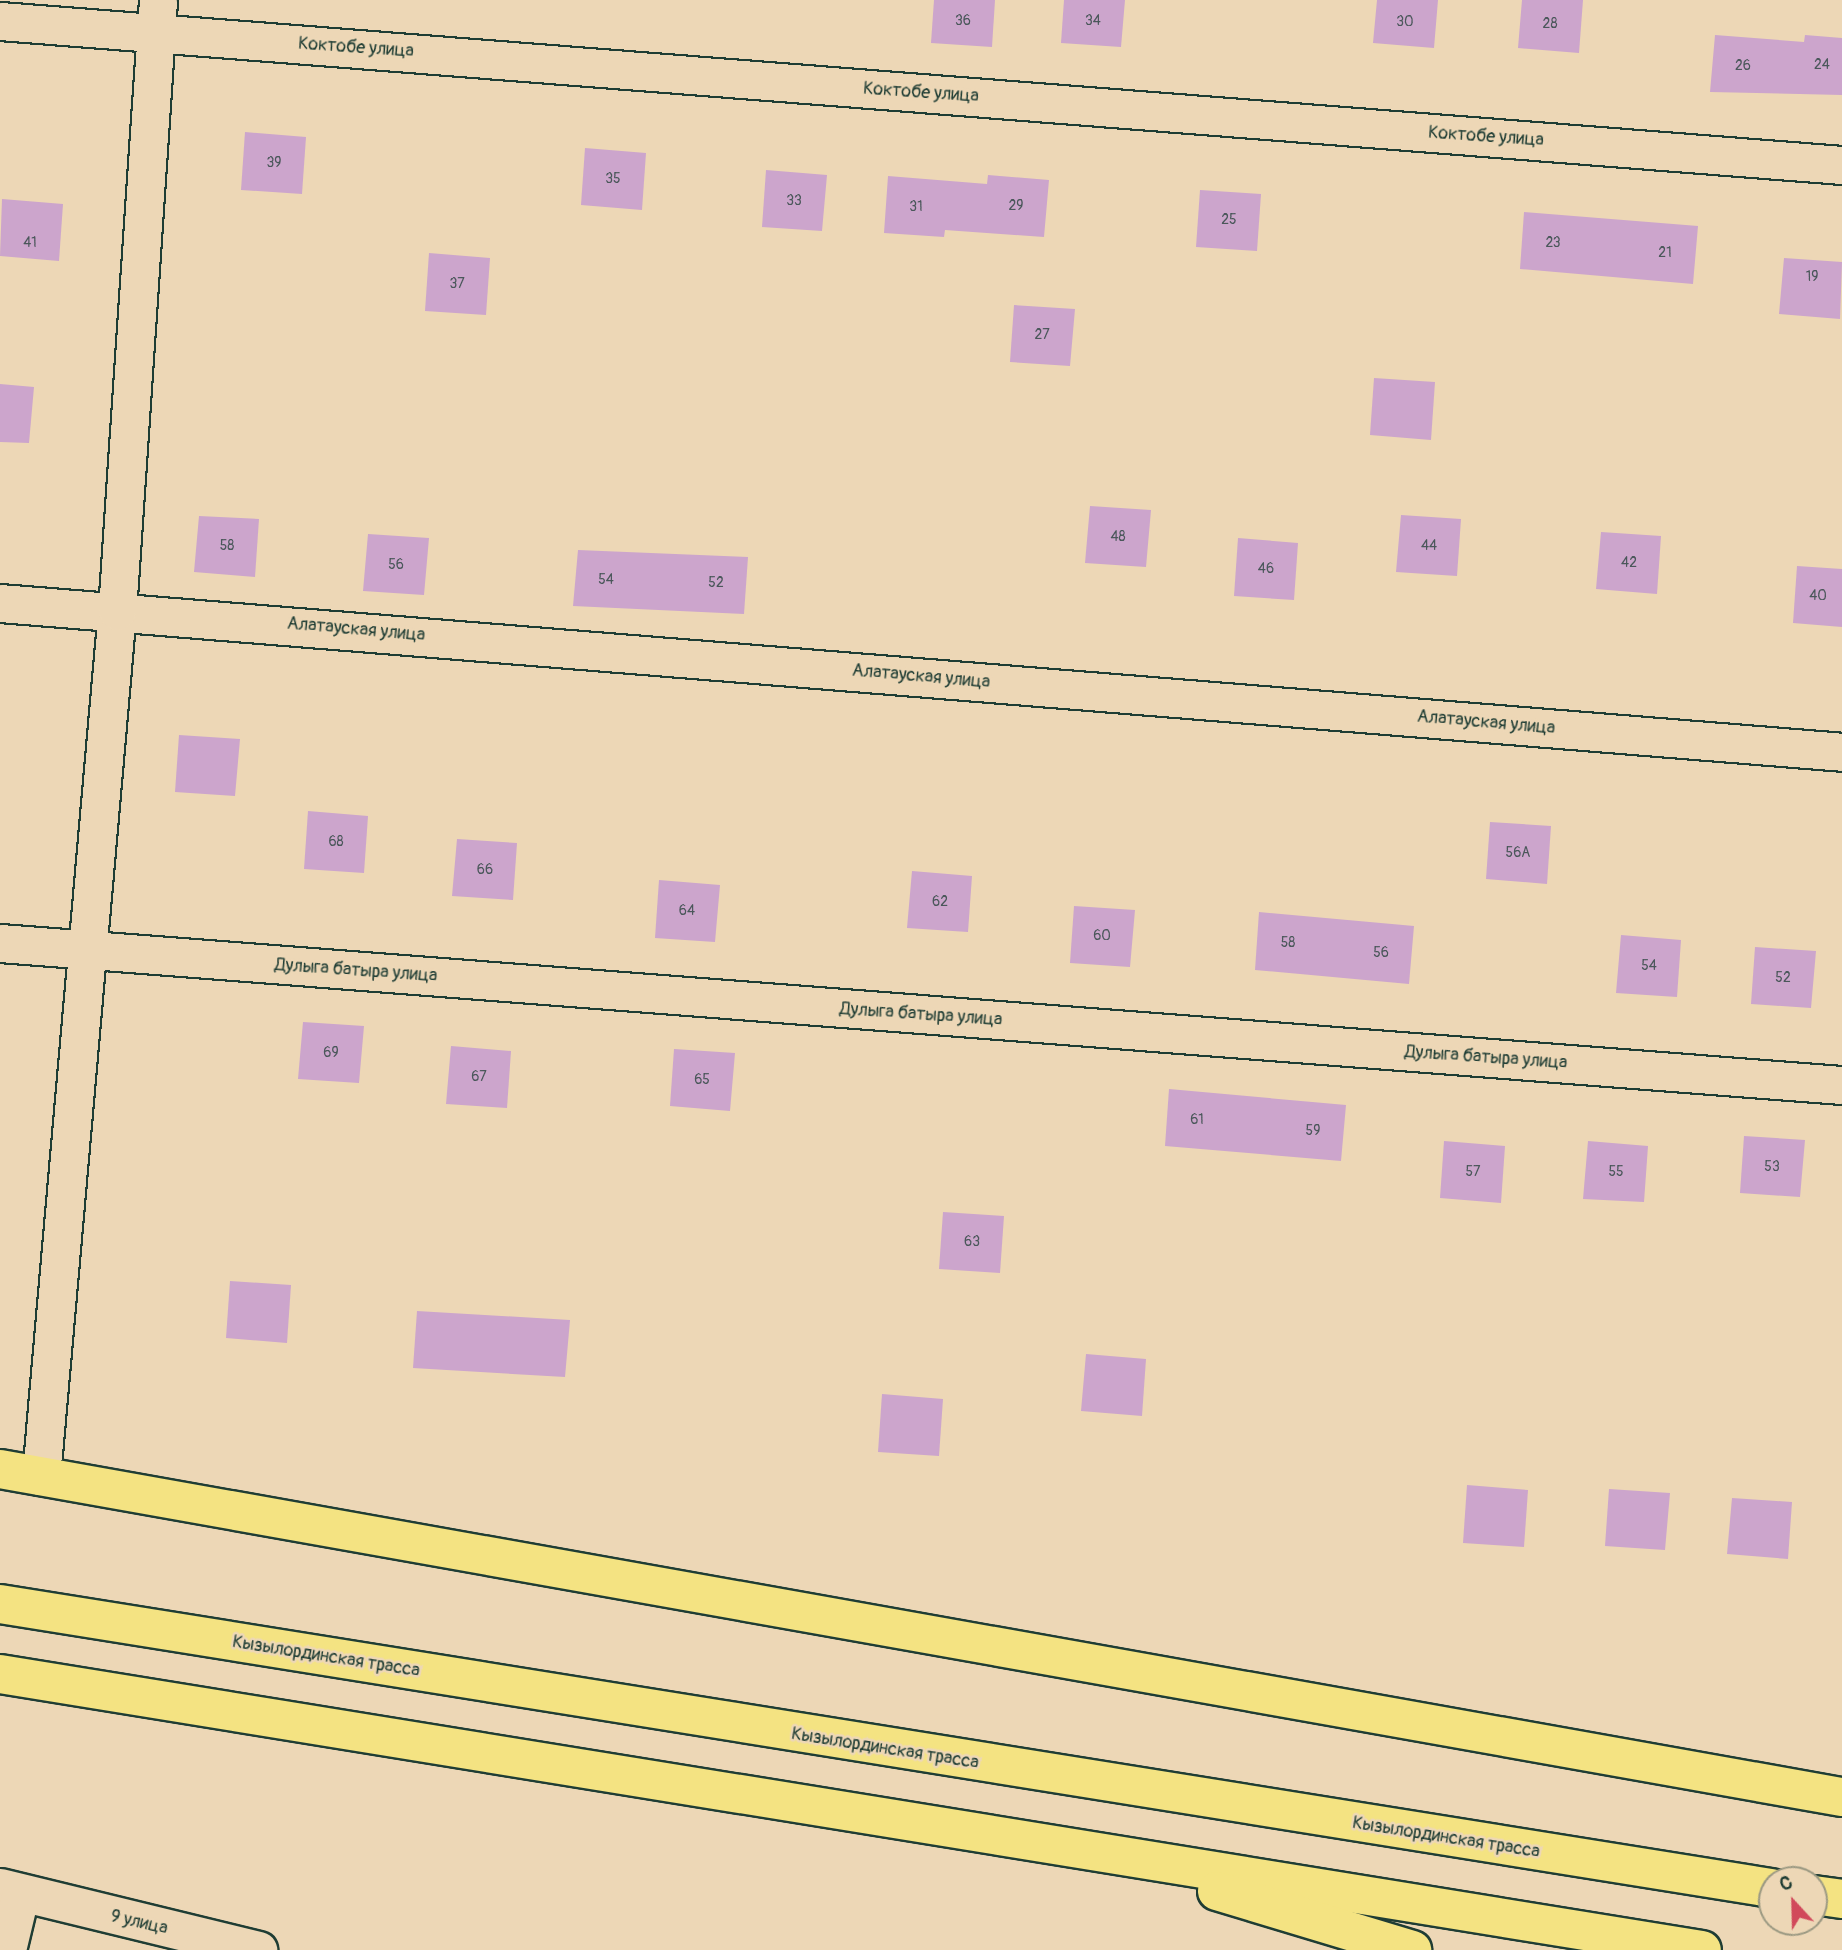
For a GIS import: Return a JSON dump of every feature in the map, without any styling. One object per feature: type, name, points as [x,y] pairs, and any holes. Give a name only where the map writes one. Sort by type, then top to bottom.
[{"type":"highway","points":[[0,1469],[1842,1797]]},
{"type":"highway","name":"Кызылординская трасса","points":[[0,1604],[1758,1886]]},
{"type":"highway","points":[[0,1674],[1702,1950]]},
{"type":"highway","points":[[1070,1846],[1412,1950]]},
{"type":"street","name":"Коктобе улица","points":[[0,21],[157,16],[1842,165]]},
{"type":"street","points":[[41,1475],[117,611],[157,16]]},
{"type":"street","name":"Алатауская улица","points":[[0,603],[1842,752]]},
{"type":"street","name":"Дулыга батыра улица","points":[[0,943],[1842,1085]]},
{"type":"street","points":[[7,1950],[10,1891]]},
{"type":"street","name":"9 улица","points":[[10,1891],[258,1950]]},
{"type":"building","points":[[934,0],[995,0],[992,47],[931,43]]},
{"type":"building","points":[[1064,0],[1125,0],[1121,47],[1061,43]]},
{"type":"building","points":[[1377,0],[1438,0],[1434,48],[1373,43]]},
{"type":"building","points":[[1522,0],[1583,0],[1579,53],[1518,48]]},
{"type":"building","points":[[1715,35],[1804,42],[1805,35],[1842,38],[1842,95],[1710,92]]},
{"type":"building","points":[[245,132],[306,137],[302,194],[241,190]]},
{"type":"building","points":[[585,148],[646,153],[642,210],[581,205]]},
{"type":"building","points":[[766,170],[827,175],[822,231],[762,227]]},
{"type":"building","points":[[988,175],[1049,180],[1044,237],[945,230],[944,237],[884,233],[888,176],[987,184]]},
{"type":"building","points":[[1200,190],[1261,194],[1257,251],[1196,247]]},
{"type":"building","points":[[2,199],[63,204],[59,261],[0,256]]},
{"type":"building","points":[[1524,212],[1698,226],[1693,284],[1520,269]]},
{"type":"building","points":[[429,253],[490,258],[486,315],[425,311]]},
{"type":"building","points":[[1784,258],[1842,262],[1840,319],[1779,314]]},
{"type":"building","points":[[1014,305],[1075,309],[1070,366],[1010,362]]},
{"type":"building","points":[[1374,378],[1435,382],[1431,440],[1370,435]]},
{"type":"building","points":[[0,384],[34,387],[29,443],[0,442]]},
{"type":"building","points":[[1090,506],[1151,510],[1146,567],[1085,563]]},
{"type":"building","points":[[1401,515],[1461,519],[1457,576],[1396,572]]},
{"type":"building","points":[[199,516],[259,519],[255,577],[194,572]]},
{"type":"building","points":[[1601,532],[1661,536],[1657,594],[1596,589]]},
{"type":"building","points":[[368,534],[429,538],[424,595],[363,591]]},
{"type":"building","points":[[1238,538],[1298,543],[1294,600],[1234,596]]},
{"type":"building","points":[[578,550],[748,557],[744,614],[573,606]]},
{"type":"building","points":[[1797,566],[1842,569],[1842,627],[1793,623]]},
{"type":"building","points":[[179,735],[240,739],[235,796],[175,792]]},
{"type":"building","points":[[308,811],[368,816],[364,873],[304,869]]},
{"type":"building","points":[[1490,822],[1551,826],[1547,884],[1486,879]]},
{"type":"building","points":[[457,839],[517,843],[513,900],[452,896]]},
{"type":"building","points":[[912,871],[972,876],[968,932],[907,928]]},
{"type":"building","points":[[659,880],[720,885],[715,942],[655,938]]},
{"type":"building","points":[[1074,906],[1135,910],[1130,967],[1070,963]]},
{"type":"building","points":[[1259,912],[1414,926],[1409,984],[1255,970]]},
{"type":"building","points":[[1621,935],[1681,940],[1677,997],[1616,993]]},
{"type":"building","points":[[1755,947],[1816,951],[1811,1008],[1751,1004]]},
{"type":"building","points":[[303,1022],[364,1026],[359,1083],[298,1079]]},
{"type":"building","points":[[451,1046],[511,1051],[507,1108],[446,1104]]},
{"type":"building","points":[[674,1049],[735,1053],[730,1111],[670,1106]]},
{"type":"building","points":[[1169,1089],[1346,1105],[1341,1161],[1165,1146]]},
{"type":"building","points":[[1744,1136],[1805,1140],[1800,1197],[1740,1193]]},
{"type":"building","points":[[1444,1141],[1505,1146],[1501,1203],[1440,1198]]},
{"type":"building","points":[[1588,1141],[1648,1146],[1644,1202],[1583,1199]]},
{"type":"building","points":[[943,1212],[1004,1216],[1000,1273],[939,1269]]},
{"type":"building","points":[[230,1281],[291,1285],[287,1343],[226,1338]]},
{"type":"building","points":[[417,1311],[570,1320],[565,1377],[413,1368]]},
{"type":"building","points":[[1086,1354],[1146,1359],[1142,1416],[1081,1411]]},
{"type":"building","points":[[882,1394],[943,1399],[939,1456],[878,1452]]},
{"type":"building","points":[[1467,1485],[1528,1490],[1524,1547],[1463,1543]]},
{"type":"building","points":[[1609,1489],[1670,1493],[1665,1550],[1605,1546]]},
{"type":"building","points":[[1732,1498],[1792,1502],[1788,1559],[1727,1554]]}]
